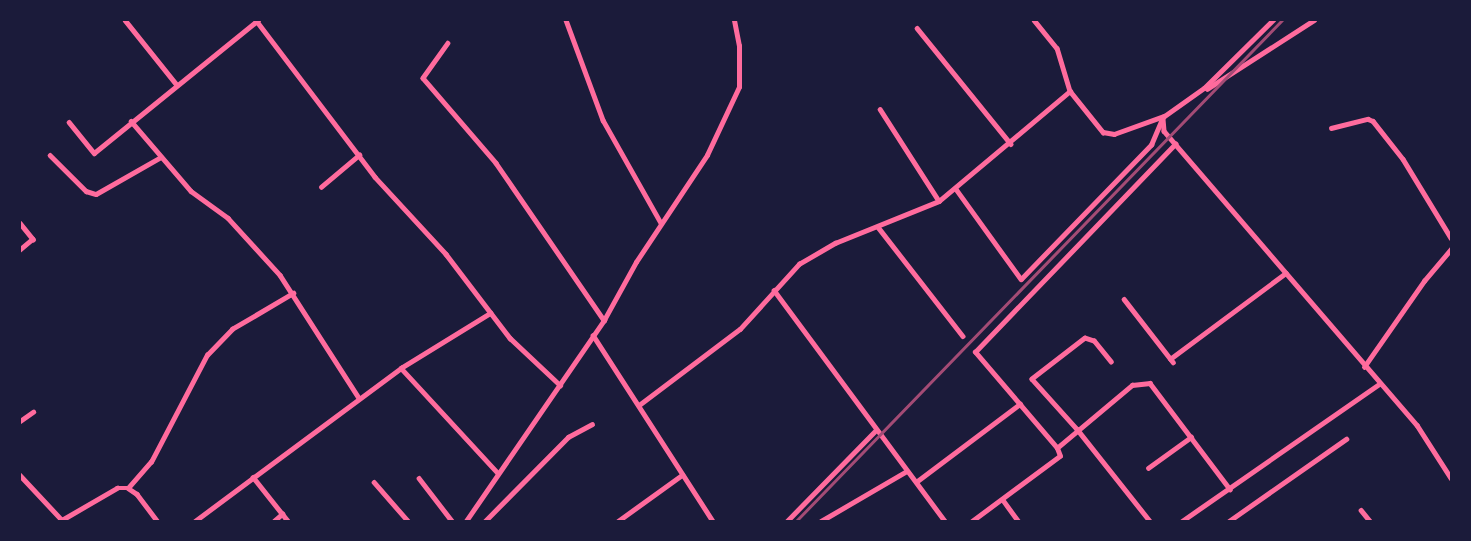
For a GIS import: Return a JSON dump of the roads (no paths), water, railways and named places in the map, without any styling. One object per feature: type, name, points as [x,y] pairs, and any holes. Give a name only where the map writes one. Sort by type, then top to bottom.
[{"type":"street","points":[[125,20],[177,85]]},
{"type":"street","points":[[566,20],[603,120],[662,223]]},
{"type":"street","points":[[466,521],[497,472],[604,320],[662,223],[707,155],[739,87],[739,46],[734,20]]},
{"type":"street","points":[[1034,20],[1057,48],[1070,91],[1102,132],[1114,134],[1163,117],[1314,20]]},
{"type":"street","points":[[956,188],[1021,279],[1151,145],[1163,117],[1204,88],[1273,20]]},
{"type":"street","points":[[70,122],[94,153],[257,21],[359,155],[446,254],[510,338],[560,385]]},
{"type":"street","points":[[917,28],[1011,144]]},
{"type":"street","points":[[448,43],[423,78],[496,163],[604,320]]},
{"type":"street","points":[[639,405],[740,329],[774,290],[812,255],[835,243],[939,202],[1011,144],[1070,91]]},
{"type":"street","points":[[880,109],[939,202]]},
{"type":"street","points":[[1163,117],[1164,131],[1364,367],[1417,426],[1451,478]]},
{"type":"street","points":[[1331,128],[1368,119],[1374,120],[1403,159],[1451,238]]},
{"type":"street","points":[[131,122],[159,158],[191,191],[228,218],[293,293],[359,398]]},
{"type":"street","points":[[972,521],[1057,461],[1060,456],[1057,448],[975,352],[1175,144]]},
{"type":"street","points":[[50,155],[86,191],[96,194],[159,158]]},
{"type":"street","points":[[321,187],[359,155]]},
{"type":"street","points":[[20,223],[33,239],[20,250]]},
{"type":"street","points":[[878,227],[963,336]]},
{"type":"street","points":[[1364,367],[1424,281],[1451,249]]},
{"type":"street","points":[[1124,299],[1171,360],[1286,273]]},
{"type":"street","points":[[774,290],[944,521]]},
{"type":"street","points":[[128,488],[151,462],[207,355],[232,329],[293,293]]},
{"type":"street","points":[[195,521],[401,368],[490,313]]},
{"type":"street","points":[[594,335],[713,521]]},
{"type":"street","points":[[1111,362],[1094,341],[1085,338],[1032,378],[1077,429],[1150,521]]},
{"type":"street","points":[[401,368],[497,472]]},
{"type":"street","points":[[1057,448],[1077,429],[1132,385],[1150,383],[1230,489]]},
{"type":"street","points":[[1182,521],[1379,384]]},
{"type":"street","points":[[916,482],[1020,404]]},
{"type":"street","points":[[20,421],[33,412]]},
{"type":"street","points":[[485,521],[568,437],[592,424]]},
{"type":"street","points":[[787,521],[876,430]]},
{"type":"street","points":[[1148,468],[1191,437]]},
{"type":"street","points":[[1229,521],[1346,439]]},
{"type":"street","points":[[821,521],[907,470]]},
{"type":"street","points":[[20,475],[61,520],[117,488],[128,488],[137,494],[157,521]]},
{"type":"street","points":[[618,521],[682,475]]},
{"type":"street","points":[[253,478],[288,521]]},
{"type":"street","points":[[419,478],[452,521]]},
{"type":"street","points":[[374,482],[408,521]]},
{"type":"street","points":[[1003,500],[1018,521]]},
{"type":"street","points":[[1360,510],[1370,521]]},
{"type":"street","points":[[274,521],[282,514]]},
{"type":"railway","points":[[796,521],[1282,20]]}]
